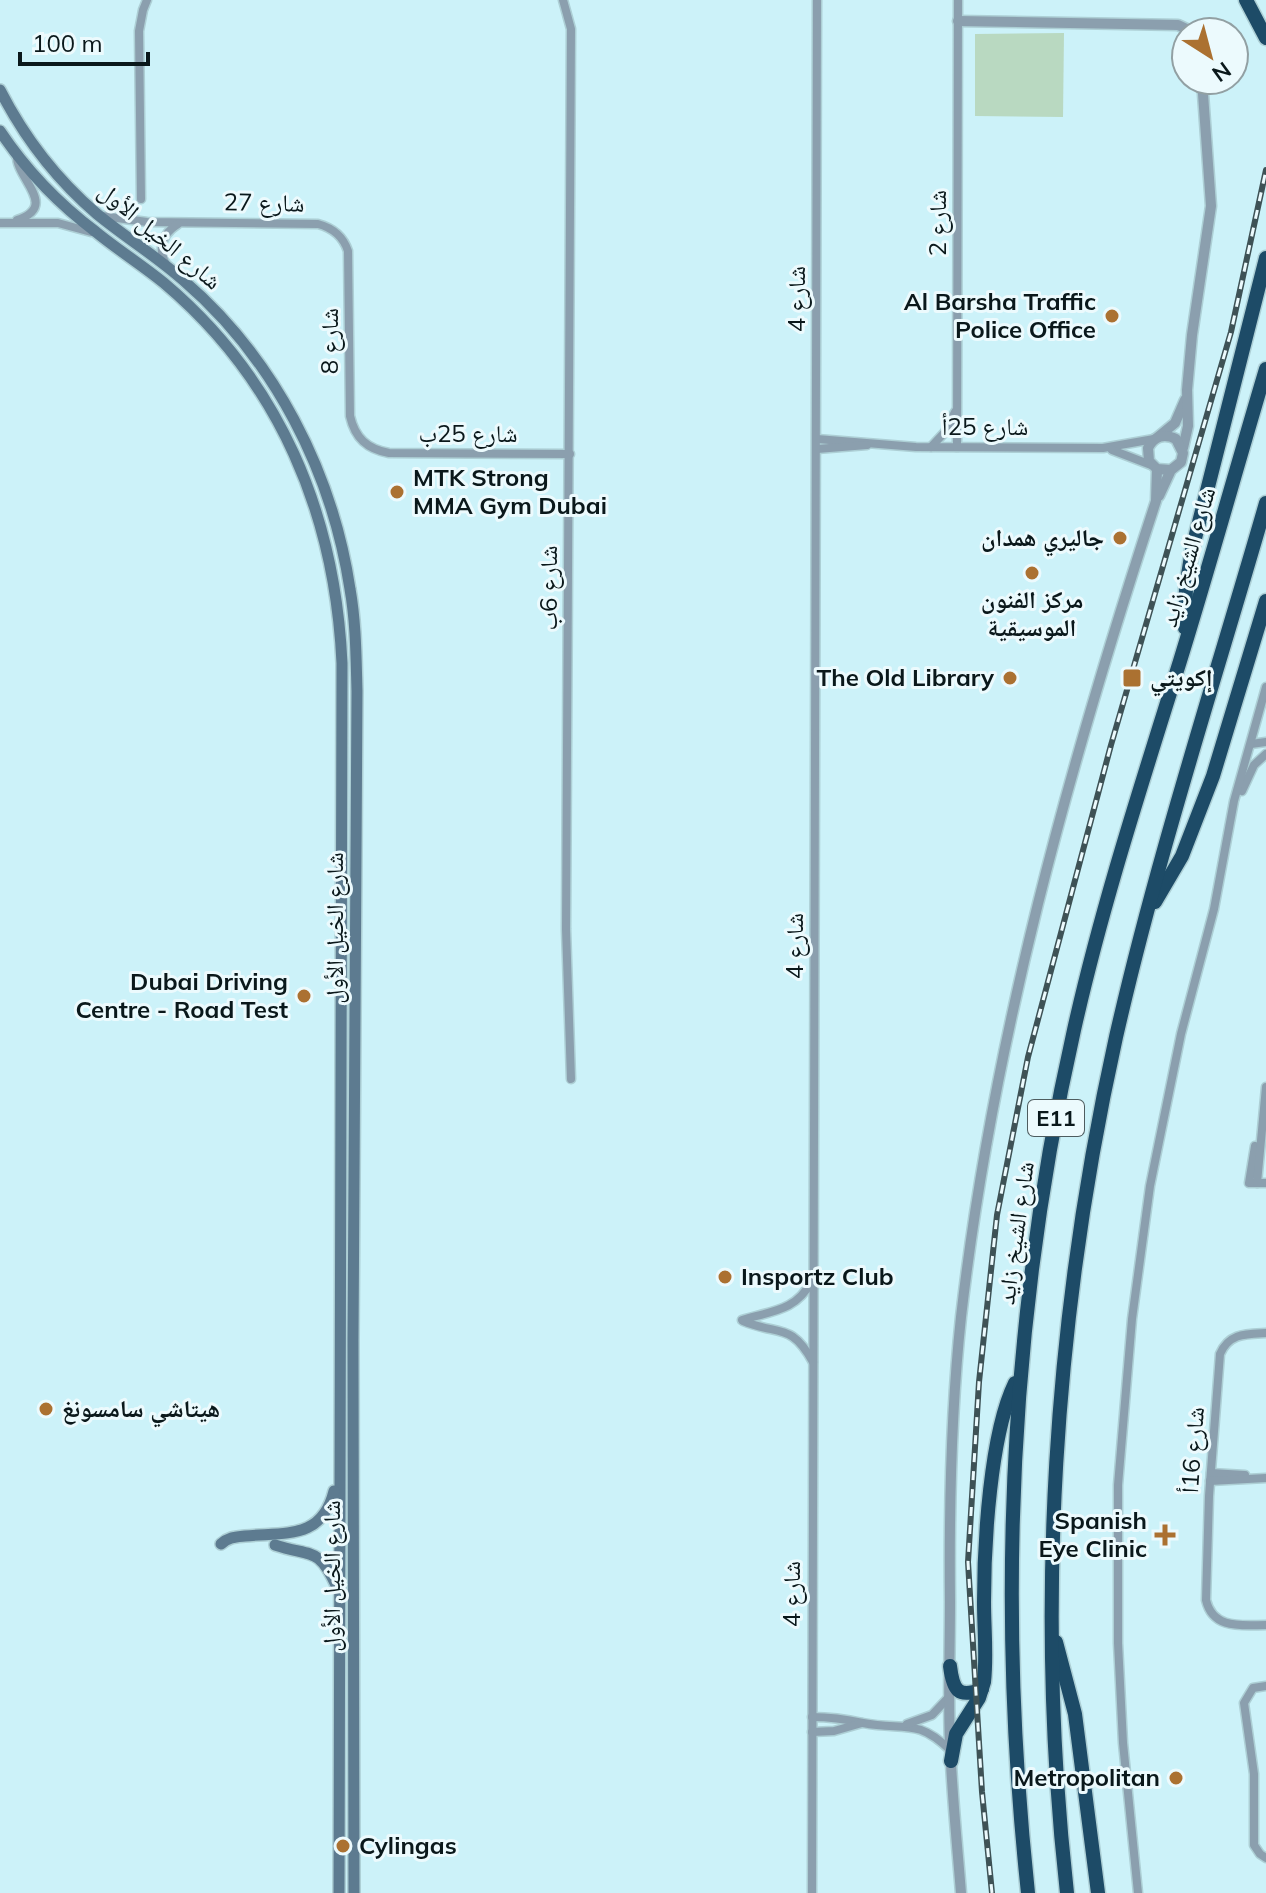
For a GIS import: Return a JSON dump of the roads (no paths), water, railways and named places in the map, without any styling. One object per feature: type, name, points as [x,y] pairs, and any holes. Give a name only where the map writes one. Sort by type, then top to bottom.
[{"type":"highway","points":[[1246,0],[1266,38]]},
{"type":"highway","points":[[1186,642],[1185,605],[1192,550],[1262,291],[1266,258]]},
{"type":"highway","name":"شارع الشيخ زايد","points":[[1028,1893],[1017,1776],[1012,1672],[1012,1556],[1019,1376],[1036,1237],[1074,1032],[1111,884],[1266,369]]},
{"type":"highway","name":"E11","points":[[1067,1893],[1055,1759],[1053,1634],[1058,1447],[1075,1271],[1104,1096],[1148,912],[1266,503]]},
{"type":"highway","points":[[1148,912],[1167,885],[1189,841],[1219,756],[1266,601]]},
{"type":"highway","points":[[951,1756],[956,1734],[982,1689],[986,1663],[985,1575],[991,1500],[1002,1418],[1019,1376]]},
{"type":"highway","points":[[1053,1634],[1062,1657],[1075,1714],[1098,1893]]},
{"type":"highway","points":[[950,1666],[954,1685],[959,1691],[969,1694],[982,1689]]},
{"type":"main road","name":"شارع الخيل الأول","points":[[0,90],[20,126],[64,182],[98,215],[203,298],[264,370],[310,452],[327,496],[343,553],[354,611],[357,691],[354,1893]]},
{"type":"main road","name":"شارع الخيل الأول","points":[[0,131],[17,155],[71,212],[191,308],[230,350],[280,426],[304,476],[322,526],[332,567],[342,663],[339,1893]]},
{"type":"main road","points":[[221,1544],[232,1538],[309,1528],[320,1520],[328,1508],[338,1471]]},
{"type":"main road","points":[[275,1545],[319,1557],[326,1563],[339,1590]]},
{"type":"street","points":[[141,199],[139,31],[147,0]]},
{"type":"street","name":"شارع 4","points":[[812,1893],[817,0]]},
{"type":"street","name":"شارع 2","points":[[957,447],[958,0]]},
{"type":"street","name":"شارع 6ب","points":[[564,1],[571,29],[566,929],[571,1079]]},
{"type":"street","points":[[958,21],[1170,25]]},
{"type":"street","points":[[961,1893],[949,1698],[950,1509],[956,1373],[968,1261],[1011,1023],[1080,741],[1156,501],[1171,470],[1181,462],[1188,426],[1187,390],[1192,335],[1211,206],[1203,96]]},
{"type":"street","points":[[2,223],[26,217],[33,210],[36,200],[34,191],[17,166],[17,155]]},
{"type":"street","name":"شارع 27","points":[[98,215],[134,221],[318,224],[337,233]]},
{"type":"street","points":[[167,267],[162,255],[162,241],[175,226],[188,222]]},
{"type":"street","points":[[2,223],[58,223],[103,237]]},
{"type":"street","name":"شارع 8","points":[[337,233],[346,245],[350,258],[350,416],[356,433],[368,446]]},
{"type":"street","points":[[1156,501],[1154,467],[1147,452],[1150,444],[1179,418],[1187,390]]},
{"type":"street","points":[[931,447],[949,426],[957,405]]},
{"type":"street","points":[[1103,448],[1164,435],[1176,439],[1183,448]]},
{"type":"street","name":"شارع 25أ","points":[[817,444],[1103,448]]},
{"type":"street","name":"شارع 25ب","points":[[368,446],[396,453],[570,454]]},
{"type":"street","points":[[1103,448],[1171,470]]},
{"type":"street","points":[[1265,689],[1266,709]]},
{"type":"street","points":[[1138,1893],[1123,1743],[1118,1647],[1120,1450],[1133,1310],[1150,1186],[1184,1020],[1214,909],[1232,813],[1265,689]]},
{"type":"street","points":[[1251,744],[1266,742]]},
{"type":"street","points":[[1232,813],[1251,770],[1266,754]]},
{"type":"street","points":[[1257,1183],[1266,1087]]},
{"type":"street","points":[[813,1277],[803,1296],[790,1306],[742,1320],[794,1336],[814,1363]]},
{"type":"street","name":"شارع 16أ","points":[[1266,1333],[1234,1336],[1225,1343],[1219,1360],[1206,1600],[1215,1618],[1232,1626],[1266,1625]]},
{"type":"street","points":[[1211,1477],[1266,1477]]},
{"type":"street","points":[[1266,1686],[1253,1688],[1244,1703],[1254,1774],[1254,1845],[1266,1858]]},
{"type":"street","points":[[900,1725],[926,1718],[938,1711],[949,1698]]},
{"type":"street","points":[[812,1717],[841,1717],[927,1731],[951,1756]]},
{"type":"street","points":[[812,1732],[834,1731],[863,1723]]},
{"type":"railway","points":[[992,1893],[982,1792],[968,1562],[979,1382],[997,1215],[1028,1057],[1111,745],[1231,332],[1266,170]]},
{"type":"place","name":"Al Barsha Traffic Police Office","points":[[1112,316]]},
{"type":"place","name":"MTK Strong MMA Gym Dubai","points":[[397,492]]},
{"type":"place","name":"جاليري همدان","points":[[1120,538]]},
{"type":"place","name":"مركز الفنون الموسيقية","points":[[1032,573]]},
{"type":"place","name":"The Old Library","points":[[1010,678]]},
{"type":"place","name":"إكويتي","points":[[1132,678]]},
{"type":"place","name":"Dubai Driving Centre - Road Test","points":[[304,996]]},
{"type":"place","name":"Insportz Club","points":[[725,1277]]},
{"type":"place","name":"هيتاشي سامسونغ","points":[[46,1409]]},
{"type":"place","name":"Spanish Eye Clinic","points":[[1165,1535]]},
{"type":"place","name":"Metropolitan","points":[[1176,1778]]},
{"type":"place","name":"Cylingas","points":[[343,1846]]}]
